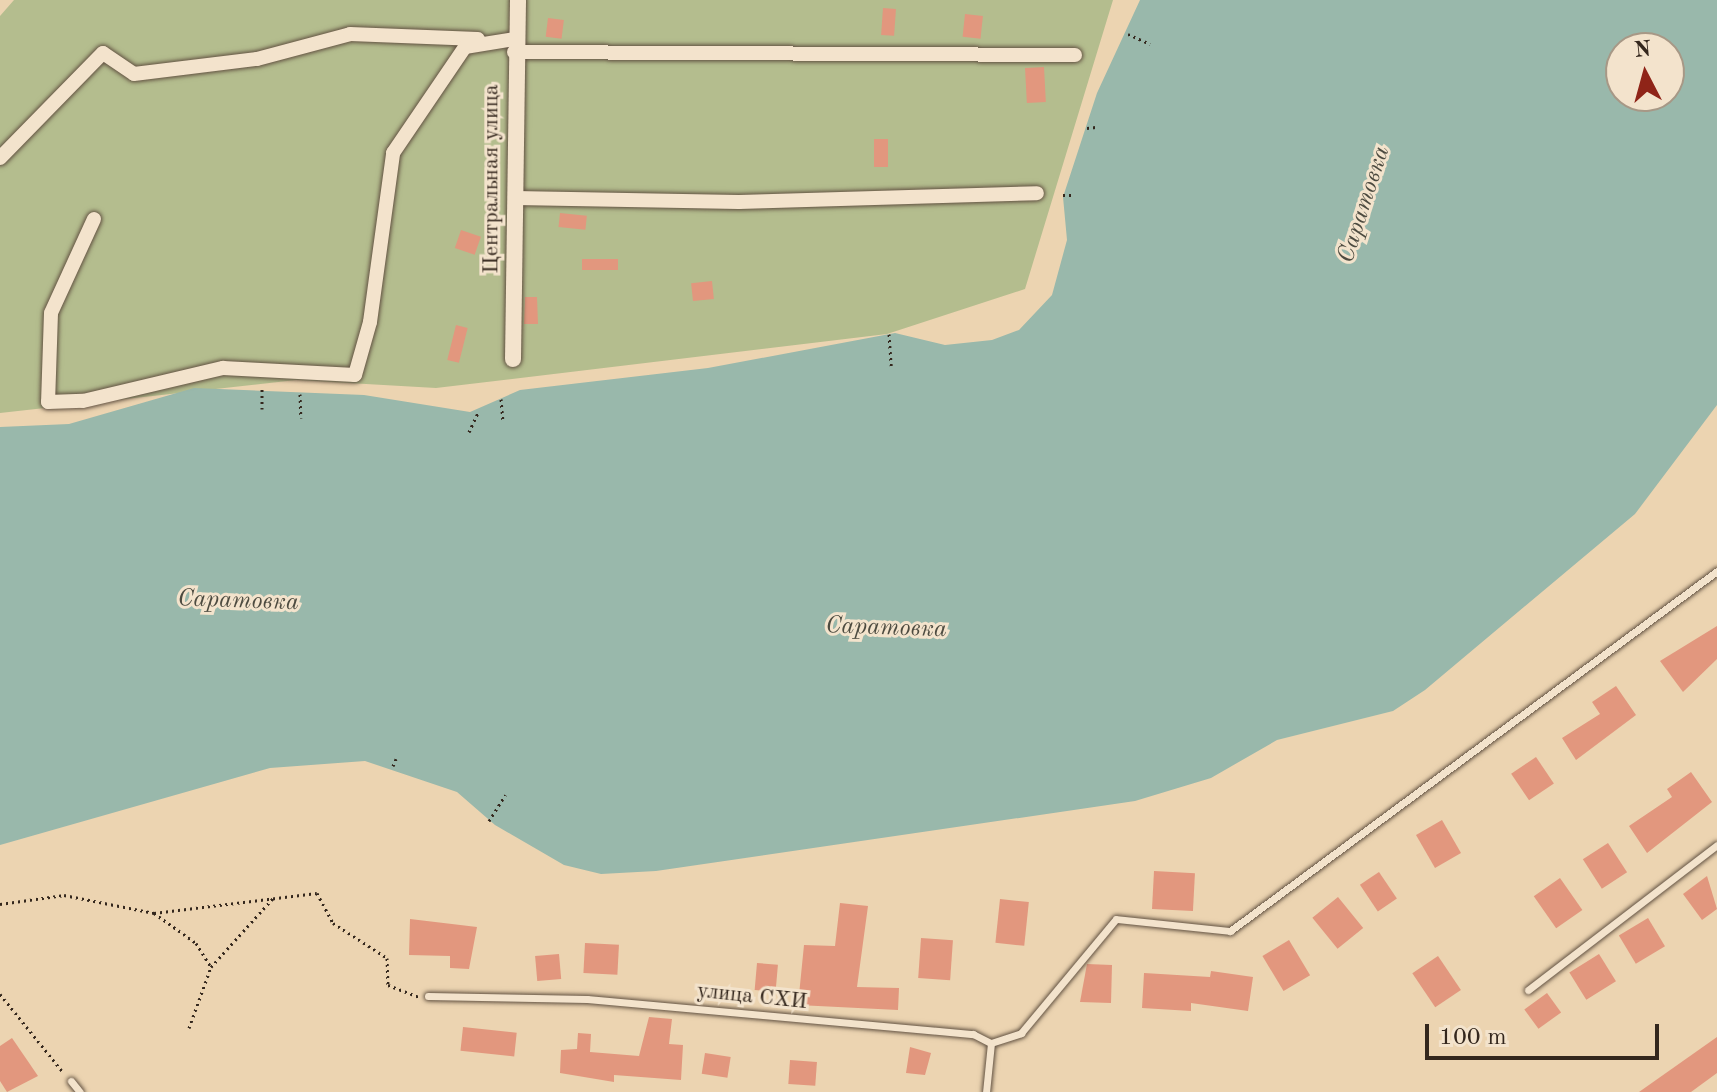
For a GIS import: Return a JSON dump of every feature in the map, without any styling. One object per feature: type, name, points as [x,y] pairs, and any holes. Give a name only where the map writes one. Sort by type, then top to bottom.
[{"type":"street","name":"Центральная улица","points":[[513,359],[514,45],[518,0]]},
{"type":"street","points":[[0,158],[103,53],[134,74],[257,59],[350,34],[490,40],[514,45],[1075,55]]},
{"type":"street","points":[[94,219],[51,313],[48,402],[83,401],[223,368],[355,375],[370,322],[393,153],[442,72],[465,47],[490,40]]},
{"type":"street","points":[[515,198],[739,202],[1037,193]]},
{"type":"lane","points":[[986,1092],[991,1043],[1021,1033],[1116,919],[1230,931],[1717,571]]},
{"type":"lane","points":[[1528,990],[1717,845]]},
{"type":"lane","name":"улица СХИ","points":[[424,996],[602,1000],[973,1034],[991,1043]]},
{"type":"lane","points":[[71,1081],[80,1092]]},
{"type":"path","points":[[1128,34],[1150,44]]},
{"type":"path","points":[[1087,128],[1096,127]]},
{"type":"path","points":[[1063,195],[1074,195]]},
{"type":"path","points":[[889,334],[891,366]]},
{"type":"path","points":[[262,389],[262,409]]},
{"type":"path","points":[[300,394],[301,418]]},
{"type":"path","points":[[501,399],[503,420]]},
{"type":"path","points":[[469,432],[479,411]]},
{"type":"path","points":[[393,766],[396,759]]},
{"type":"path","points":[[489,821],[505,795]]},
{"type":"path","points":[[0,904],[64,895],[154,913],[317,893],[333,923],[387,958],[388,985],[424,996]]},
{"type":"path","points":[[189,1028],[211,967],[275,896]]},
{"type":"path","points":[[154,913],[196,943],[211,967]]},
{"type":"path","points":[[0,994],[71,1081]]},
{"type":"green space","points":[[14,0],[1113,0],[1025,289],[887,334],[436,388],[296,380],[0,413],[0,16]]},
{"type":"water","name":"Саратовка","points":[[1140,0],[1717,0],[1717,405],[1635,514],[1425,690],[1393,711],[1277,740],[1211,778],[1135,801],[656,871],[601,874],[564,865],[495,825],[457,792],[365,761],[270,768],[0,845],[0,427],[69,424],[194,388],[364,395],[470,412],[520,390],[708,368],[895,333],[945,345],[992,340],[1019,330],[1052,295],[1067,240],[1063,197],[1097,93]]},
{"type":"building","points":[[883,8],[896,9],[894,36],[881,35]]},
{"type":"building","points":[[965,14],[983,16],[980,39],[963,37]]},
{"type":"building","points":[[548,18],[564,20],[562,39],[546,37]]},
{"type":"building","points":[[1044,67],[1046,102],[1027,103],[1025,68]]},
{"type":"building","points":[[874,139],[888,139],[888,167],[874,167]]},
{"type":"building","points":[[560,213],[587,216],[585,230],[559,227]]},
{"type":"building","points":[[461,230],[481,237],[475,255],[455,248]]},
{"type":"building","points":[[582,259],[618,259],[618,270],[582,270]]},
{"type":"building","points":[[712,281],[714,299],[693,301],[691,283]]},
{"type":"building","points":[[525,297],[537,297],[538,324],[524,324]]},
{"type":"building","points":[[456,325],[468,328],[459,363],[447,360]]},
{"type":"building","points":[[1717,626],[1717,659],[1683,692],[1660,661]]},
{"type":"building","points":[[1616,686],[1636,715],[1576,760],[1562,738],[1600,714],[1592,702]]},
{"type":"building","points":[[1536,757],[1554,784],[1529,800],[1511,774]]},
{"type":"building","points":[[1691,772],[1712,802],[1647,853],[1629,826],[1672,797],[1667,789]]},
{"type":"building","points":[[1442,820],[1461,853],[1435,868],[1416,835]]},
{"type":"building","points":[[1608,843],[1627,872],[1602,889],[1583,859]]},
{"type":"building","points":[[1154,871],[1195,873],[1193,911],[1152,909]]},
{"type":"building","points":[[1379,872],[1397,899],[1378,911],[1360,885]]},
{"type":"building","points":[[1707,876],[1717,909],[1702,920],[1683,894]]},
{"type":"building","points":[[1560,878],[1582,910],[1556,928],[1534,896]]},
{"type":"building","points":[[1338,897],[1363,928],[1338,949],[1312,918]]},
{"type":"building","points":[[1000,899],[1029,902],[1024,946],[995,943]]},
{"type":"building","points":[[840,903],[868,906],[857,987],[899,988],[898,1010],[798,1005],[804,945],[835,946]]},
{"type":"building","points":[[1648,918],[1665,946],[1636,964],[1619,936]]},
{"type":"building","points":[[410,919],[477,927],[469,969],[450,968],[450,956],[409,955]]},
{"type":"building","points":[[921,938],[953,940],[950,980],[918,978]]},
{"type":"building","points":[[1289,940],[1310,975],[1284,991],[1262,956]]},
{"type":"building","points":[[585,943],[619,945],[617,975],[583,973]]},
{"type":"building","points":[[559,954],[561,979],[537,981],[535,956]]},
{"type":"building","points":[[1599,954],[1616,981],[1586,1000],[1569,973]]},
{"type":"building","points":[[1438,956],[1461,990],[1435,1007],[1412,973]]},
{"type":"building","points":[[757,963],[778,965],[776,992],[755,990]]},
{"type":"building","points":[[1087,964],[1112,965],[1111,1003],[1080,1002]]},
{"type":"building","points":[[1211,971],[1253,977],[1248,1011],[1191,1003],[1191,1011],[1142,1008],[1144,973],[1210,977]]},
{"type":"building","points":[[1547,993],[1561,1012],[1538,1029],[1524,1009]]},
{"type":"building","points":[[649,1017],[672,1019],[669,1044],[683,1045],[681,1080],[614,1075],[614,1082],[560,1073],[561,1050],[577,1049],[578,1033],[591,1034],[590,1052],[639,1056]]},
{"type":"building","points":[[463,1027],[517,1033],[514,1057],[460,1051]]},
{"type":"building","points":[[1717,1037],[1717,1073],[1691,1092],[1639,1092]]},
{"type":"building","points":[[12,1038],[38,1076],[7,1092],[0,1081],[0,1046]]},
{"type":"building","points":[[910,1047],[931,1053],[925,1075],[906,1073]]},
{"type":"building","points":[[705,1053],[731,1057],[727,1078],[702,1074]]},
{"type":"building","points":[[790,1060],[817,1062],[815,1086],[788,1084]]}]
